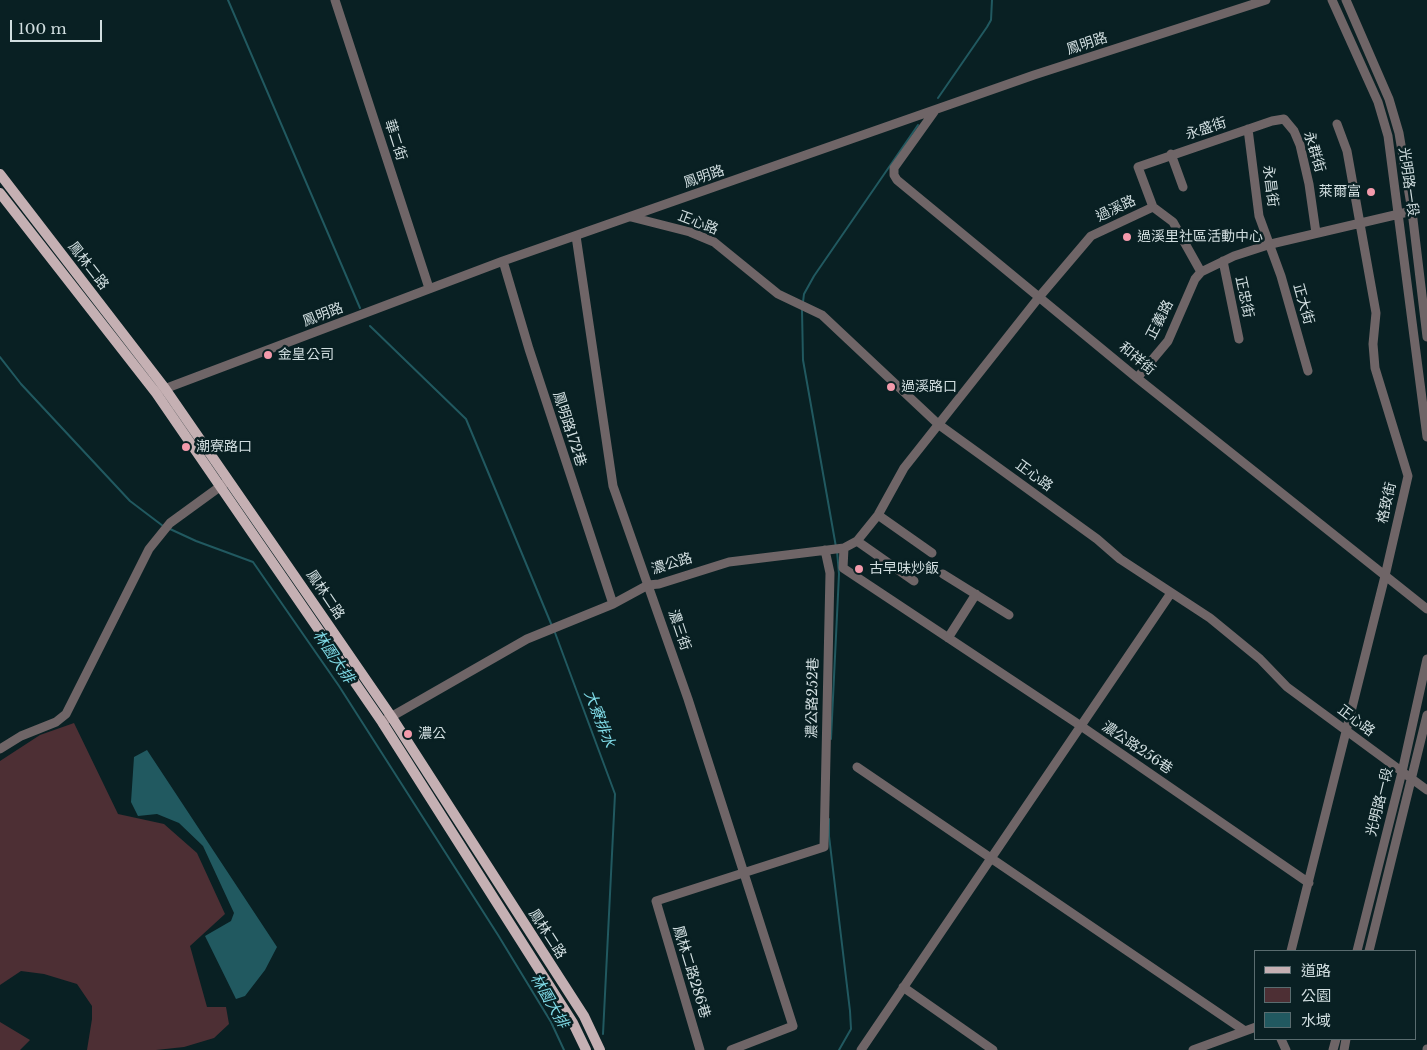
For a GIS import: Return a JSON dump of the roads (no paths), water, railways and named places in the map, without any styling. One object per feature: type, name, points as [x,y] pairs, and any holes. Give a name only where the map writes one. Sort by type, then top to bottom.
[{"type":"main road","name":"鳳林二路","points":[[0,174],[160,390],[387,719],[584,1016],[600,1050]]},
{"type":"main road","name":"鳳林二路","points":[[0,193],[160,390]]},
{"type":"main road","name":"鳳林二路","points":[[387,719],[572,1023],[586,1050]]},
{"type":"street","name":"華二街","points":[[335,0],[429,288]]},
{"type":"street","name":"鳳明路","points":[[160,390],[503,261],[935,112],[1034,75],[1266,0]]},
{"type":"street","name":"光明路一段","points":[[1332,0],[1378,102],[1388,136],[1427,437]]},
{"type":"street","name":"光明路一段","points":[[1346,0],[1390,99],[1399,134],[1412,210],[1427,337]]},
{"type":"street","name":"和祥街","points":[[935,112],[894,168],[894,175],[1137,378],[1427,609]]},
{"type":"street","name":"永群街","points":[[1248,129],[1278,119],[1284,119],[1294,131],[1309,184],[1316,233]]},
{"type":"street","name":"格致街","points":[[1291,950],[1385,576],[1408,476],[1376,368],[1373,344],[1376,313],[1358,222],[1347,151],[1337,124]]},
{"type":"street","name":"永盛街","points":[[1153,207],[1138,166],[1248,129]]},
{"type":"street","name":"永昌街","points":[[1248,129],[1260,216],[1271,244]]},
{"type":"street","name":"永盛街","points":[[1172,154],[1183,187]]},
{"type":"street","name":"過溪路","points":[[938,424],[1040,296],[1091,236],[1153,207],[1173,222],[1201,272]]},
{"type":"street","points":[[1201,272],[1223,261],[1271,244],[1412,210]]},
{"type":"street","name":"正心路","points":[[631,217],[690,232],[714,242],[759,280],[794,302],[822,315],[938,424],[1097,540],[1120,559],[1233,635],[1288,687],[1427,790]]},
{"type":"street","name":"濃三街","points":[[576,236],[608,466],[613,486],[744,872],[792,1026],[731,1050]]},
{"type":"street","name":"正大街","points":[[1271,244],[1308,371]]},
{"type":"street","name":"鳳明路172巷","points":[[503,261],[528,349],[612,604]]},
{"type":"street","name":"正忠街","points":[[1223,261],[1239,339]]},
{"type":"street","name":"正義路","points":[[1137,378],[1168,342],[1195,280],[1201,272]]},
{"type":"street","name":"濃公路","points":[[387,719],[546,630],[612,604],[648,585],[660,584],[729,562],[835,549],[857,541],[878,515],[904,468],[938,424]]},
{"type":"street","points":[[0,749],[21,736],[61,719],[66,714],[142,560],[170,523],[225,483]]},
{"type":"street","points":[[878,515],[932,553]]},
{"type":"street","points":[[857,541],[914,581]]},
{"type":"street","name":"濃公路256巷","points":[[835,549],[843,568],[1080,726],[1309,883]]},
{"type":"street","name":"濃公路252巷","points":[[744,872],[824,847],[830,574],[835,549]]},
{"type":"street","points":[[943,574],[1009,616]]},
{"type":"street","points":[[948,638],[976,594]]},
{"type":"street","points":[[861,1050],[1171,594]]},
{"type":"street","name":"光明路一段","points":[[1358,950],[1402,772],[1427,659]]},
{"type":"street","name":"光明路一段","points":[[1369,950],[1413,779],[1427,715]]},
{"type":"street","points":[[857,767],[1245,1031]]},
{"type":"street","name":"鳳林二路286巷","points":[[700,1050],[656,901],[744,872]]},
{"type":"street","points":[[904,987],[993,1050]]},
{"type":"street","points":[[1198,1049],[1254,1028]]},
{"type":"water","points":[[147,750],[277,947],[265,970],[245,996],[236,999],[205,936],[231,921],[234,913],[203,846],[179,823],[157,814],[138,816],[131,802],[134,757]]},
{"type":"waterway","points":[[228,0],[360,308]]},
{"type":"waterway","points":[[938,98],[991,20],[992,0]]},
{"type":"waterway","points":[[803,302],[804,294],[814,276],[918,125]]},
{"type":"waterway","points":[[802,310],[803,360],[836,547]]},
{"type":"waterway","name":"大寮排水","points":[[370,326],[466,419],[552,626]]},
{"type":"waterway","name":"林園大排","points":[[0,357],[21,384],[130,501],[163,526]]},
{"type":"waterway","name":"林園大排","points":[[170,529],[196,541],[253,562],[339,686],[498,935],[551,1022],[564,1050]]},
{"type":"waterway","points":[[831,739],[839,574],[837,551]]},
{"type":"waterway","name":"大寮排水","points":[[554,630],[615,794],[603,1034]]},
{"type":"waterway","points":[[829,819],[829,836],[851,1029],[839,1050]]},
{"type":"place","name":"萊爾富","points":[[1371,192]]},
{"type":"place","name":"過溪里社區活動中心","points":[[1127,237]]},
{"type":"place","name":"金皇公司","points":[[268,355]]},
{"type":"place","name":"過溪路口","points":[[891,387]]},
{"type":"place","name":"潮寮路口","points":[[186,447]]},
{"type":"place","name":"古早味炒飯","points":[[859,569]]},
{"type":"place","name":"濃公","points":[[408,734]]}]
